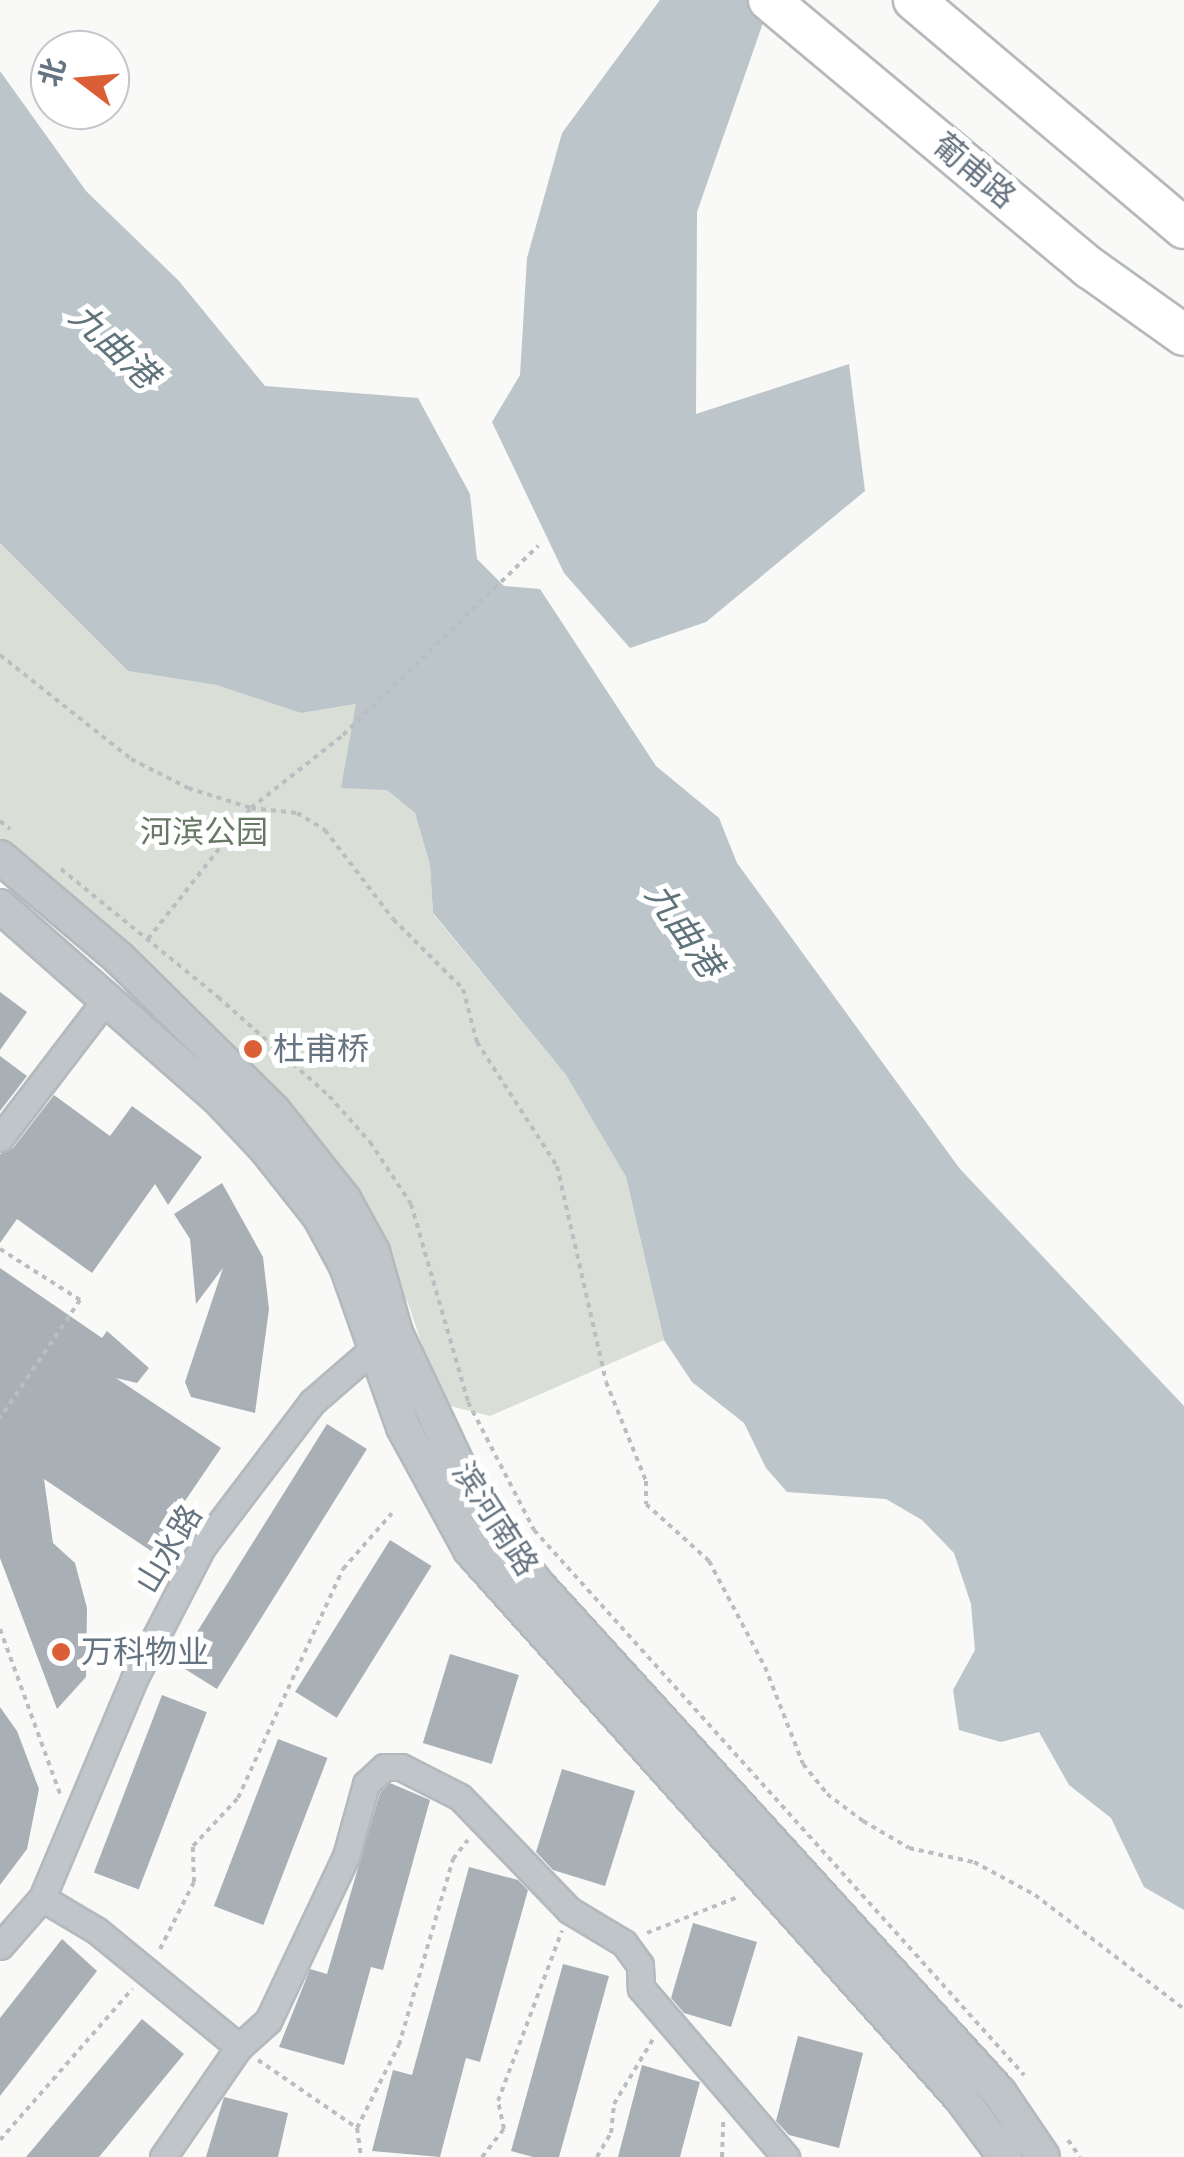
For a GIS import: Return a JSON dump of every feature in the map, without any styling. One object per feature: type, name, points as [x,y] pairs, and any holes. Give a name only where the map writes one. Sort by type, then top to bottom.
[{"type":"main road","name":"葡甫路","points":[[769,0],[1090,268],[1184,335]]},
{"type":"main road","points":[[914,0],[1184,228]]},
{"type":"main road","points":[[1014,82],[1173,202]]},
{"type":"main road","points":[[1090,268],[1184,350]]},
{"type":"street","name":"滨河南路","points":[[8,845],[260,1097],[344,1199],[373,1252],[385,1339],[478,1507],[537,1584],[999,2092],[1043,2157]]},
{"type":"street","points":[[0,906],[104,1002],[218,1098],[266,1148],[318,1216],[385,1339],[424,1471],[470,1550],[770,1884],[1006,2157]]},
{"type":"street","points":[[0,1138],[104,1002]]},
{"type":"street","name":"山水路","points":[[0,1946],[42,1898],[74,1830],[134,1678],[202,1547],[312,1402],[385,1339]]},
{"type":"street","points":[[163,2157],[240,2047],[268,2021],[346,1856],[366,1784],[384,1766],[432,1780],[482,1820],[570,1910],[624,1942],[640,1966],[641,1988],[786,2157]]},
{"type":"street","points":[[42,1898],[148,1972],[240,2047]]},
{"type":"path","points":[[118,958],[149,938],[251,808],[343,735],[472,604],[538,546]]},
{"type":"path","points":[[0,655],[132,759],[188,788],[251,808],[297,813],[324,830],[393,919],[463,990],[477,1042],[557,1166],[606,1382],[646,1481],[646,1504],[708,1561],[765,1667],[803,1764],[863,1821],[909,1848],[974,1862],[1035,1895],[1184,2009]]},
{"type":"path","points":[[0,821],[8,845]]},
{"type":"path","points":[[60,868],[149,938],[329,1096],[412,1204],[468,1402],[534,1530],[1030,2085]]},
{"type":"path","points":[[0,1418],[80,1300],[1,1250]]},
{"type":"path","points":[[0,2140],[148,1972],[194,1882],[193,1846],[238,1798],[343,1569],[392,1512]]},
{"type":"path","points":[[0,1629],[74,1830]]},
{"type":"path","points":[[360,2157],[357,2128],[399,2045],[453,1859],[482,1820]]},
{"type":"path","points":[[624,1942],[770,1884]]},
{"type":"path","points":[[482,2157],[504,2129],[498,2101],[570,1910]]},
{"type":"path","points":[[597,2157],[612,2133],[623,2088],[668,2020]]},
{"type":"path","points":[[240,2047],[357,2128]]},
{"type":"path","points":[[1060,2128],[1080,2157]]},
{"type":"green space","name":"河滨公园","points":[[0,543],[128,671],[216,685],[301,713],[356,704],[387,790],[415,813],[430,865],[433,914],[566,1075],[626,1177],[664,1340],[490,1416],[442,1404],[408,1303],[283,1095],[0,845]]},
{"type":"water","points":[[660,0],[771,0],[697,212],[696,414],[849,364],[865,491],[706,622],[630,648],[564,573],[492,422],[520,375],[527,258],[562,133]]},
{"type":"water","name":"九曲港","points":[[0,71],[30,113],[30,130],[42,130],[86,191],[179,281],[265,386],[418,398],[470,494],[477,559],[504,586],[540,589],[656,766],[719,818],[737,863],[960,1169],[1184,1406],[1184,1910],[1144,1887],[1111,1818],[1069,1785],[1039,1732],[1001,1742],[959,1730],[953,1690],[975,1650],[971,1604],[954,1553],[922,1520],[886,1499],[787,1492],[766,1468],[744,1423],[692,1382],[664,1340],[626,1177],[566,1075],[433,913],[430,865],[415,813],[387,790],[341,788],[356,704],[301,713],[216,685],[128,671],[0,543]]},
{"type":"building","points":[[0,992],[27,1012],[0,1050]]},
{"type":"building","points":[[0,1056],[27,1076],[0,1111]]},
{"type":"building","points":[[54,1095],[110,1136],[132,1106],[202,1157],[168,1205],[155,1184],[92,1273],[17,1219],[0,1243],[0,1154],[13,1148]]},
{"type":"building","points":[[222,1183],[263,1257],[269,1309],[255,1413],[191,1397],[185,1382],[223,1268],[196,1304],[190,1239],[174,1214]]},
{"type":"building","points":[[0,1268],[102,1338],[107,1331],[149,1368],[137,1383],[116,1378],[221,1448],[151,1551],[44,1479],[53,1543],[75,1563],[87,1608],[86,1677],[57,1709],[0,1558]]},
{"type":"building","points":[[327,1424],[367,1449],[217,1689],[177,1664]]},
{"type":"building","points":[[390,1540],[432,1566],[337,1718],[295,1692]]},
{"type":"building","points":[[450,1654],[519,1675],[492,1764],[423,1743]]},
{"type":"building","points":[[162,1695],[207,1712],[139,1890],[94,1872]]},
{"type":"building","points":[[0,1707],[17,1731],[39,1789],[27,1849],[0,1885]]},
{"type":"building","points":[[278,1739],[327,1758],[263,1925],[214,1906]]},
{"type":"building","points":[[562,1769],[635,1791],[605,1886],[553,1870],[536,1852]]},
{"type":"building","points":[[390,1783],[430,1800],[383,1970],[371,1967],[344,2065],[279,2047],[310,1969],[327,1974],[380,1793]]},
{"type":"building","points":[[469,1867],[518,1880],[528,1890],[480,2062],[466,2058],[440,2157],[372,2151],[393,2070],[412,2075]]},
{"type":"building","points":[[693,1923],[757,1942],[731,2027],[684,2013],[671,1998]]},
{"type":"building","points":[[62,1939],[97,1971],[0,2096],[0,2018]]},
{"type":"building","points":[[563,1964],[609,1976],[559,2157],[533,2157],[511,2151]]},
{"type":"building","points":[[142,2019],[184,2054],[99,2157],[26,2157]]},
{"type":"building","points":[[798,2036],[863,2053],[839,2148],[789,2135],[776,2121]]},
{"type":"building","points":[[642,2065],[700,2082],[680,2157],[618,2157]]},
{"type":"building","points":[[224,2097],[288,2113],[278,2157],[206,2157]]},
{"type":"place","name":"杜甫桥","points":[[253,1049]]},
{"type":"place","name":"万科物业","points":[[61,1652]]}]
